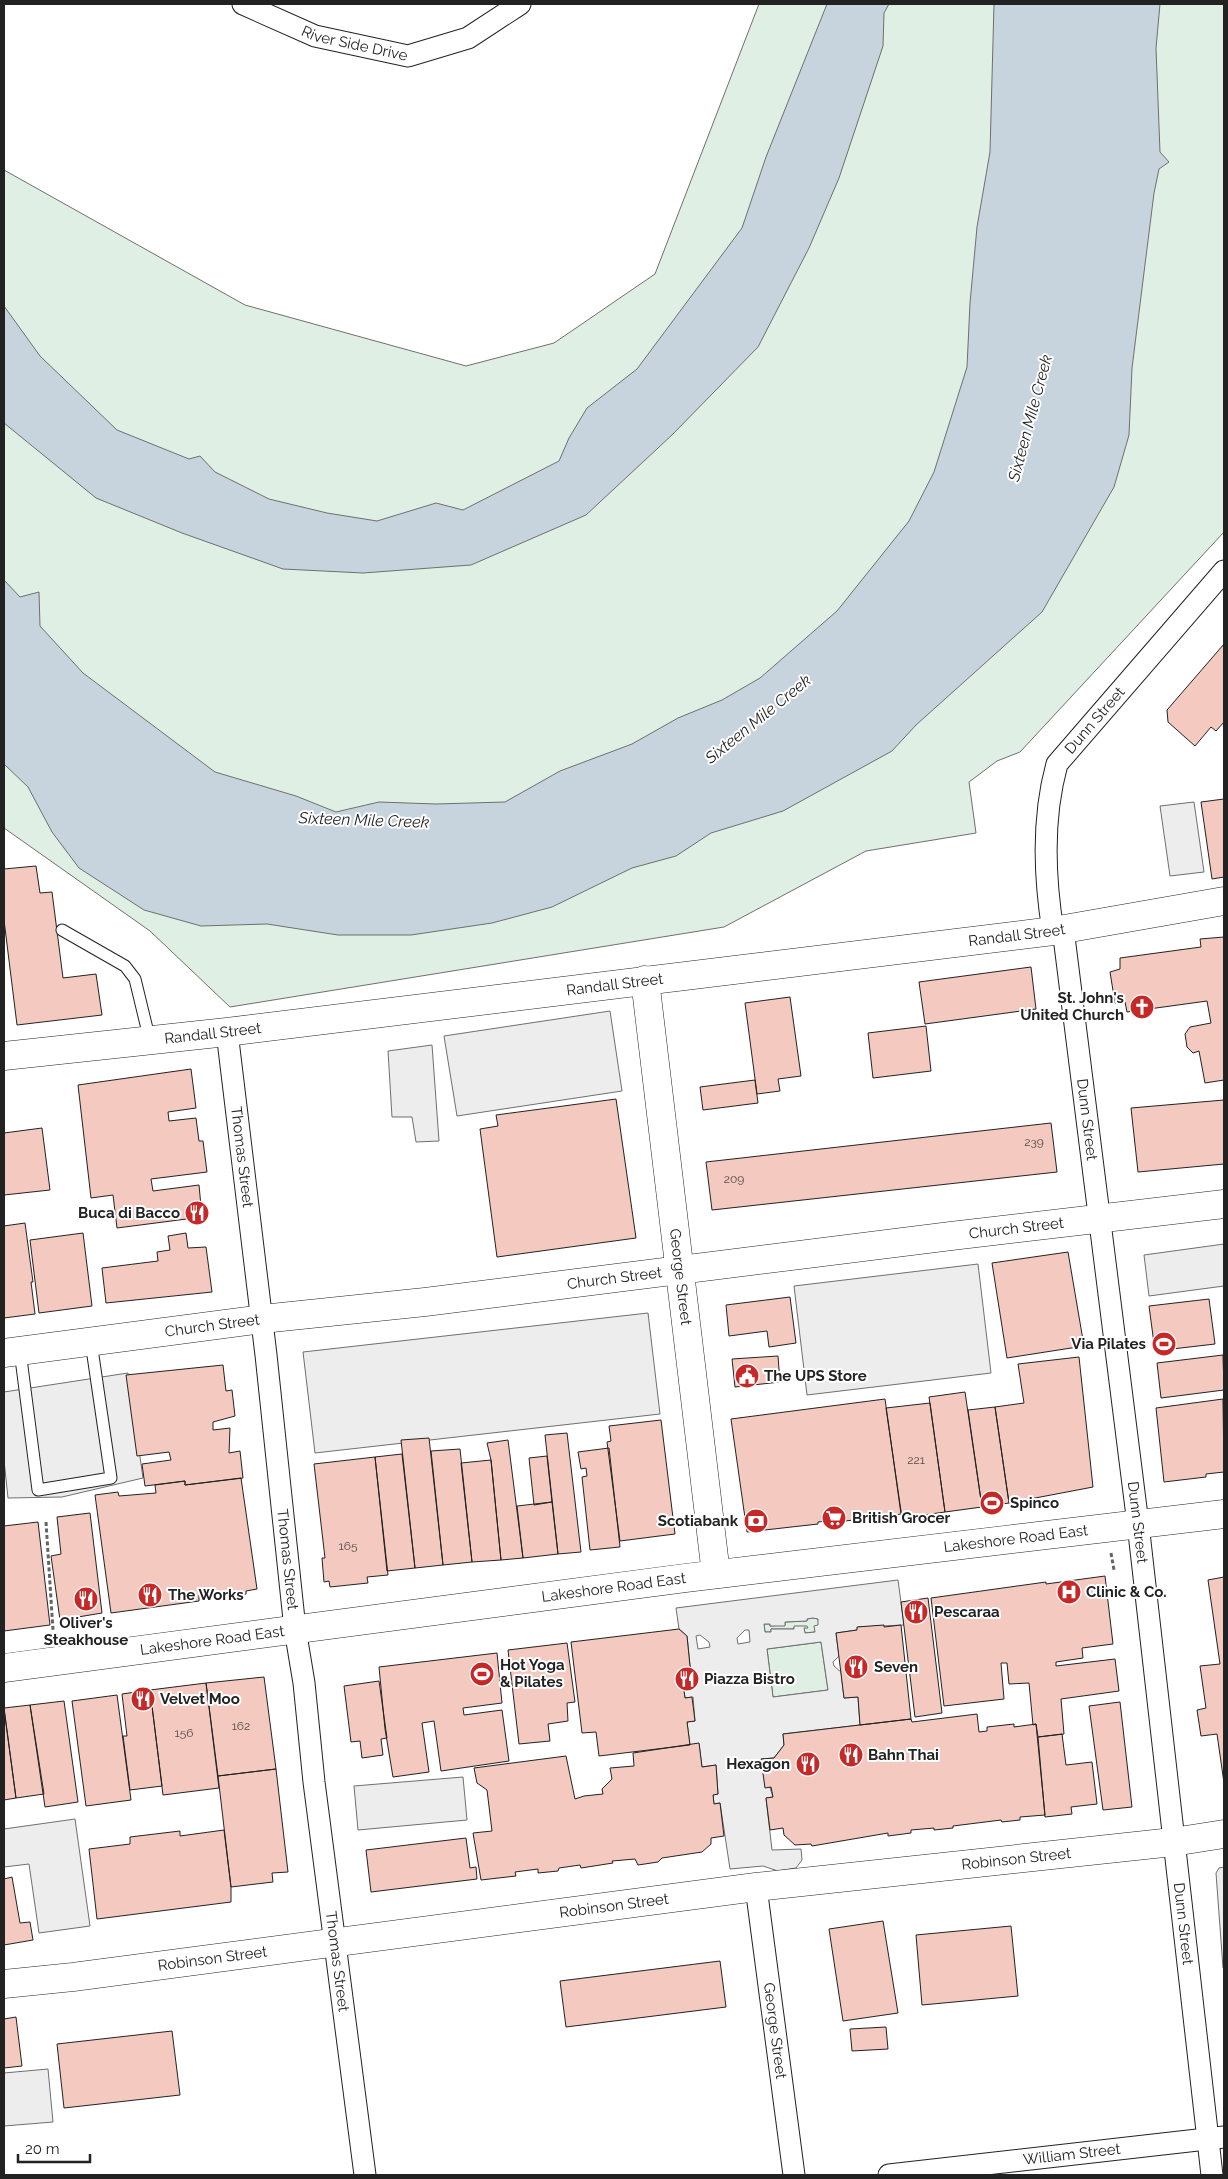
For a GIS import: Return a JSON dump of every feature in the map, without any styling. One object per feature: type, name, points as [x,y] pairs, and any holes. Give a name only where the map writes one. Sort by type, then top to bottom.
[{"type":"street","name":"River Side Drive","points":[[243,4],[315,36],[408,56],[468,38],[520,4]]},
{"type":"street","name":"Dunn Street","points":[[1212,2175],[1216,2138],[1174,1842],[1138,1524],[1100,1220],[1058,930],[1048,899],[1046,850],[1050,792],[1057,764],[1224,571]]},
{"type":"street","name":"Randall Street","points":[[4,1056],[227,1032],[1058,930],[1224,901]]},
{"type":"street","name":"George Street","points":[[646,980],[716,1574]]},
{"type":"street","name":"Thomas Street","points":[[227,1032],[262,1319],[295,1629],[304,1683],[314,1782],[365,2175]]},
{"type":"street","name":"Church Street","points":[[12,1352],[262,1319],[425,1302],[1224,1204]]},
{"type":"street","name":"Lakeshore Road East","points":[[4,1668],[716,1574],[1224,1514]]},
{"type":"street","name":"Robinson Street","points":[[4,1984],[83,1976],[756,1887],[1174,1842],[1224,1834]]},
{"type":"street","name":"George Street","points":[[756,1887],[794,2175]]},
{"type":"street","name":"William Street","points":[[889,2175],[1216,2138]]},
{"type":"lane","points":[[62,930],[125,966],[135,979],[150,1041]]},
{"type":"lane","points":[[12,1352],[38,1490],[111,1478],[91,1342]]},
{"type":"path","points":[[46,1522],[53,1630]]},
{"type":"green space","points":[[759,4],[1224,4],[1224,532],[1020,752],[997,761],[969,782],[976,833],[866,851],[724,927],[230,1007],[150,931],[4,828],[4,170],[245,305],[466,366],[554,343],[655,274]]},
{"type":"green space","points":[[807,1619],[818,1619],[819,1625],[815,1632],[805,1633],[804,1628],[794,1627],[794,1629],[771,1629],[771,1632],[765,1632],[764,1624],[770,1624],[770,1626],[785,1625],[785,1622],[807,1621]]},
{"type":"green space","points":[[821,1642],[828,1690],[773,1697],[767,1649]]},
{"type":"shaded area","points":[[1194,802],[1204,872],[1170,876],[1160,806]]},
{"type":"shaded area","points":[[610,1011],[622,1091],[457,1116],[444,1036]]},
{"type":"shaded area","points":[[432,1045],[439,1141],[416,1142],[412,1117],[392,1117],[388,1051]]},
{"type":"shaded area","points":[[1224,1244],[1224,1286],[1149,1296],[1144,1255]]},
{"type":"shaded area","points":[[978,1264],[991,1373],[807,1395],[794,1286]]},
{"type":"shaded area","points":[[648,1313],[660,1414],[315,1453],[303,1352]]},
{"type":"shaded area","points":[[128,1373],[143,1478],[62,1497],[8,1498],[4,1460],[4,1392]]},
{"type":"shaded area","points":[[898,1580],[904,1625],[858,1627],[857,1630],[836,1633],[839,1656],[833,1662],[834,1666],[841,1672],[844,1698],[858,1697],[860,1725],[783,1734],[784,1745],[774,1758],[761,1759],[773,1797],[766,1798],[772,1850],[801,1849],[802,1860],[796,1868],[778,1871],[763,1866],[730,1869],[720,1803],[714,1804],[713,1795],[718,1794],[716,1765],[702,1767],[699,1744],[690,1745],[687,1722],[695,1721],[693,1697],[685,1698],[682,1677],[691,1675],[687,1636],[679,1629],[676,1608]],"holes":[[[807,1619],[818,1619],[818,1625],[814,1626],[815,1632],[805,1633],[804,1628],[808,1628],[807,1626],[794,1626],[794,1629],[771,1629],[771,1632],[765,1632],[764,1624],[785,1626],[785,1622],[807,1621]],[[745,1630],[749,1630],[750,1642],[738,1644],[737,1638]],[[700,1635],[709,1642],[710,1647],[698,1649],[696,1636]],[[821,1642],[828,1690],[773,1697],[767,1649]]]},
{"type":"shaded area","points":[[463,1777],[467,1820],[358,1830],[354,1786]]},
{"type":"shaded area","points":[[75,1819],[90,1926],[39,1933],[29,1864],[4,1867],[4,1829]]},
{"type":"shaded area","points":[[1224,1867],[1223,1968],[1216,1873],[1219,1868]]},
{"type":"shaded area","points":[[48,2069],[53,2122],[4,2126],[4,2073]]},
{"type":"water","points":[[827,4],[889,4],[884,13],[883,46],[839,178],[809,248],[758,347],[672,435],[586,515],[471,565],[363,573],[283,569],[182,533],[96,498],[4,423],[4,306],[40,356],[117,430],[189,459],[200,456],[215,472],[269,499],[327,513],[377,521],[436,503],[463,510],[559,461],[569,438],[587,408],[637,369],[742,228],[766,157]]},
{"type":"water","name":"Sixteen Mile Creek","points":[[994,4],[1160,4],[1156,48],[1160,152],[1169,162],[1159,169],[1154,193],[1132,368],[1129,435],[1114,487],[1042,612],[916,725],[892,751],[783,811],[711,833],[676,856],[632,868],[552,907],[492,923],[411,935],[338,935],[267,924],[201,926],[144,910],[79,868],[52,832],[28,787],[4,764],[4,580],[20,597],[39,592],[40,626],[83,673],[215,772],[296,796],[336,812],[379,802],[436,804],[505,802],[560,771],[632,744],[678,718],[722,700],[760,678],[837,611],[909,521],[934,472],[967,367],[970,303],[977,227],[990,152]]},
{"type":"building","points":[[1224,644],[1224,722],[1216,731],[1211,727],[1195,746],[1168,722],[1167,710]]},
{"type":"building","points":[[1224,799],[1224,877],[1212,879],[1201,802]]},
{"type":"building","points":[[36,866],[40,893],[52,892],[63,978],[96,974],[102,1015],[17,1025],[4,920],[4,869]]},
{"type":"building","name":"St. John's United Church","points":[[1224,937],[1224,1080],[1205,1083],[1199,1051],[1193,1053],[1187,1047],[1185,1034],[1190,1027],[1211,1023],[1207,1001],[1127,1012],[1125,1002],[1115,1003],[1110,972],[1120,969],[1120,958],[1201,947],[1200,939]]},
{"type":"building","points":[[1031,967],[1036,1009],[925,1024],[919,982]]},
{"type":"building","points":[[790,997],[801,1076],[778,1079],[780,1091],[757,1094],[745,1003]]},
{"type":"building","points":[[926,1026],[931,1071],[873,1078],[868,1033]]},
{"type":"building","points":[[191,1069],[196,1108],[168,1112],[169,1121],[196,1118],[199,1141],[203,1141],[207,1172],[151,1179],[153,1191],[199,1185],[202,1217],[117,1228],[113,1195],[91,1198],[78,1085]]},
{"type":"building","points":[[755,1080],[758,1103],[703,1110],[700,1087]]},
{"type":"building","points":[[616,1099],[636,1238],[497,1257],[480,1129],[498,1126],[496,1115]]},
{"type":"building","points":[[1224,1100],[1224,1164],[1138,1172],[1131,1108]]},
{"type":"building","points":[[1051,1123],[1057,1172],[712,1210],[706,1162]]},
{"type":"building","points":[[42,1128],[50,1190],[4,1195],[4,1133]]},
{"type":"building","points":[[25,1223],[33,1282],[31,1282],[35,1314],[4,1318],[4,1226]]},
{"type":"building","points":[[83,1233],[92,1306],[39,1313],[30,1240]]},
{"type":"building","points":[[186,1233],[188,1248],[206,1247],[212,1292],[106,1303],[102,1268],[158,1261],[157,1252],[170,1250],[168,1236]]},
{"type":"building","points":[[1068,1252],[1084,1346],[1007,1358],[992,1263]]},
{"type":"building","points":[[790,1297],[796,1343],[769,1347],[767,1331],[729,1336],[726,1305]]},
{"type":"building","points":[[1209,1299],[1215,1344],[1155,1351],[1149,1306]]},
{"type":"building","points":[[1223,1355],[1224,1390],[1161,1398],[1157,1363]]},
{"type":"building","points":[[778,1356],[780,1382],[735,1387],[732,1359]]},
{"type":"building","points":[[1079,1357],[1093,1487],[1009,1503],[995,1407],[1024,1403],[1018,1364]]},
{"type":"building","points":[[223,1365],[226,1391],[232,1390],[235,1416],[213,1422],[213,1430],[230,1428],[229,1453],[240,1451],[243,1478],[185,1485],[185,1481],[145,1486],[142,1464],[171,1460],[169,1452],[137,1456],[126,1375]]},
{"type":"building","points":[[965,1392],[982,1507],[945,1512],[929,1397]]},
{"type":"building","points":[[885,1399],[901,1514],[868,1519],[868,1517],[862,1517],[863,1519],[836,1522],[835,1520],[818,1522],[818,1524],[747,1532],[731,1419]]},
{"type":"building","points":[[1223,1399],[1224,1472],[1206,1474],[1206,1477],[1164,1482],[1156,1408]]},
{"type":"building","points":[[930,1403],[945,1512],[902,1518],[886,1408]]},
{"type":"building","points":[[995,1407],[1009,1503],[982,1507],[968,1410]]},
{"type":"building","points":[[661,1420],[675,1534],[620,1541],[607,1442],[611,1441],[609,1426]]},
{"type":"building","points":[[567,1433],[581,1552],[558,1554],[545,1435]]},
{"type":"building","points":[[429,1438],[443,1565],[415,1568],[401,1440]]},
{"type":"building","points":[[508,1440],[523,1558],[501,1560],[491,1460],[487,1443]]},
{"type":"building","points":[[609,1448],[620,1547],[590,1550],[582,1477],[587,1476],[586,1468],[581,1469],[578,1452]]},
{"type":"building","points":[[460,1449],[472,1562],[443,1565],[431,1451]]},
{"type":"building","points":[[402,1454],[415,1568],[387,1571],[375,1457]]},
{"type":"building","points":[[547,1456],[552,1502],[534,1505],[529,1458]]},
{"type":"building","points":[[375,1457],[388,1575],[367,1577],[368,1583],[330,1587],[329,1581],[324,1582],[322,1558],[325,1558],[314,1464]]},
{"type":"building","points":[[491,1460],[501,1560],[472,1562],[461,1463]]},
{"type":"building","points":[[241,1478],[257,1589],[246,1591],[246,1594],[220,1598],[220,1592],[199,1595],[199,1601],[111,1613],[95,1495],[118,1492],[119,1496],[156,1493],[155,1485],[185,1481],[185,1485]]},
{"type":"building","points":[[552,1502],[558,1554],[523,1558],[517,1506]]},
{"type":"building","points":[[90,1513],[102,1613],[60,1620],[51,1556],[61,1554],[57,1517]]},
{"type":"building","points":[[38,1522],[50,1625],[4,1631],[4,1526]]},
{"type":"building","points":[[1105,1576],[1113,1644],[1082,1648],[1083,1658],[1056,1662],[1056,1666],[1115,1659],[1119,1691],[1061,1699],[1064,1734],[1038,1737],[1036,1724],[1033,1725],[1029,1683],[1009,1684],[1007,1663],[1001,1663],[1004,1699],[944,1706],[931,1598]]},
{"type":"building","points":[[1224,1577],[1224,1783],[1217,1734],[1201,1736],[1197,1710],[1206,1708],[1200,1666],[1220,1664],[1208,1580]]},
{"type":"building","points":[[928,1598],[942,1713],[915,1717],[901,1602]]},
{"type":"building","points":[[884,1625],[884,1627],[901,1625],[911,1719],[860,1725],[858,1697],[844,1698],[836,1633],[857,1630],[857,1627]]},
{"type":"building","points":[[679,1629],[687,1636],[691,1676],[682,1677],[685,1698],[692,1697],[695,1721],[687,1722],[690,1745],[599,1756],[596,1732],[582,1733],[571,1642]]},
{"type":"building","points":[[567,1643],[575,1702],[567,1703],[568,1721],[548,1724],[550,1741],[519,1744],[508,1650]]},
{"type":"building","points":[[497,1653],[502,1703],[463,1708],[464,1715],[502,1710],[509,1761],[441,1771],[434,1721],[422,1723],[429,1772],[393,1777],[385,1729],[379,1667]]},
{"type":"building","points":[[264,1677],[276,1769],[218,1776],[206,1683]]},
{"type":"building","points":[[379,1681],[387,1738],[381,1739],[383,1755],[362,1758],[360,1741],[351,1742],[344,1686]]},
{"type":"building","points":[[206,1683],[219,1788],[163,1795],[150,1690]]},
{"type":"building","points":[[150,1690],[162,1786],[130,1790],[123,1736],[127,1736],[122,1694]]},
{"type":"building","points":[[117,1695],[131,1800],[86,1806],[72,1701]]},
{"type":"building","points":[[64,1701],[78,1802],[45,1807],[30,1705]]},
{"type":"building","points":[[1120,1702],[1132,1807],[1103,1810],[1089,1706]]},
{"type":"building","points":[[30,1705],[44,1794],[16,1798],[4,1708]]},
{"type":"building","points":[[4,1709],[16,1798],[4,1800]]},
{"type":"building","points":[[977,1714],[979,1732],[987,1731],[987,1727],[1014,1724],[1014,1727],[1036,1724],[1045,1815],[1020,1817],[1020,1820],[1002,1822],[1001,1820],[953,1826],[953,1828],[911,1830],[911,1833],[888,1836],[888,1833],[812,1846],[811,1844],[795,1845],[784,1835],[783,1828],[770,1830],[766,1798],[773,1797],[771,1787],[765,1788],[761,1759],[774,1758],[784,1745],[783,1734],[911,1719],[912,1722]]},
{"type":"building","points":[[1062,1734],[1066,1765],[1092,1762],[1097,1804],[1071,1807],[1072,1814],[1045,1817],[1038,1737]]},
{"type":"building","points":[[699,1743],[702,1767],[716,1765],[718,1794],[713,1795],[714,1804],[720,1803],[724,1836],[711,1838],[711,1844],[702,1852],[662,1858],[658,1862],[638,1865],[635,1859],[612,1861],[613,1863],[581,1868],[580,1865],[559,1868],[558,1871],[538,1873],[538,1869],[515,1872],[516,1876],[481,1880],[473,1833],[492,1831],[487,1790],[477,1783],[474,1768],[566,1756],[575,1799],[603,1794],[602,1789],[612,1779],[610,1768],[634,1766],[633,1753]]},
{"type":"building","points":[[276,1769],[288,1872],[272,1873],[273,1882],[231,1887],[218,1776]]},
{"type":"building","points":[[224,1830],[231,1902],[97,1919],[89,1849],[130,1844],[130,1837],[180,1831],[180,1836]]},
{"type":"building","points":[[466,1838],[470,1868],[476,1867],[477,1879],[371,1892],[366,1850]]},
{"type":"building","points":[[12,1877],[20,1923],[30,1922],[33,1940],[4,1945],[4,1879]]},
{"type":"building","points":[[883,1921],[898,2013],[843,2021],[829,1929]]},
{"type":"building","points":[[1011,1926],[1018,1996],[922,2005],[916,1935]]},
{"type":"building","points":[[720,1961],[726,2007],[566,2027],[560,1981]]},
{"type":"building","points":[[16,2017],[22,2066],[4,2068],[4,2019]]},
{"type":"building","points":[[886,2027],[888,2049],[852,2051],[850,2029]]},
{"type":"building","points":[[172,2031],[180,2095],[64,2108],[57,2044]]},
{"type":"place","name":"St. John's United Church","points":[[1142,1007]]},
{"type":"place","name":"Buca di Bacco","points":[[197,1213]]},
{"type":"place","name":"Via Pilates","points":[[1164,1344]]},
{"type":"place","name":"The UPS Store","points":[[747,1376]]},
{"type":"place","name":"Spinco","points":[[992,1503]]},
{"type":"place","name":"British Grocer","points":[[834,1518]]},
{"type":"place","name":"Scotiabank","points":[[756,1521]]},
{"type":"place","name":"Clinic & Co.","points":[[1069,1592]]},
{"type":"place","name":"The Works","points":[[150,1595]]},
{"type":"place","name":"Oliver's Steakhouse","points":[[86,1599]]},
{"type":"place","name":"Pescaraa","points":[[916,1612]]},
{"type":"place","name":"Seven","points":[[856,1667]]},
{"type":"place","name":"Hot Yoga & Pilates","points":[[482,1674]]},
{"type":"place","name":"Piazza Bistro","points":[[687,1679]]},
{"type":"place","name":"Velvet Moo","points":[[143,1699]]},
{"type":"place","name":"Bahn Thai","points":[[851,1755]]},
{"type":"place","name":"Hexagon","points":[[808,1764]]}]
